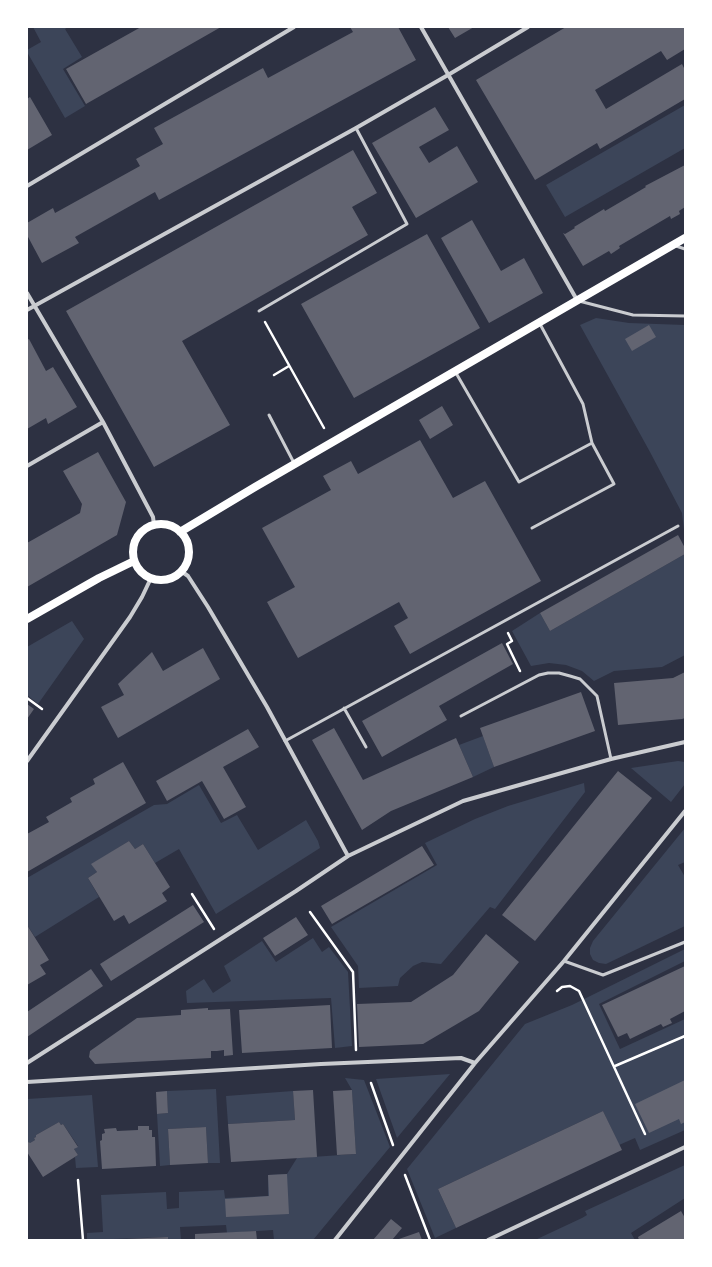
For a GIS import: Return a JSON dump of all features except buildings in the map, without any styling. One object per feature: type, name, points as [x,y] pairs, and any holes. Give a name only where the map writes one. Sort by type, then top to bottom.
[{"type":"main road","points":[[180,532],[685,238]]},
{"type":"main road","points":[[154,525],[168,525],[180,532],[185,538],[188,551],[188,558],[181,571],[167,579],[159,580],[151,578],[138,568],[134,561],[134,543],[146,528],[154,525]]},
{"type":"main road","points":[[27,619],[99,578],[134,561]]},
{"type":"street","points":[[27,186],[294,27]]},
{"type":"street","points":[[420,27],[577,301]]},
{"type":"street","points":[[27,310],[356,128],[528,27]]},
{"type":"street","points":[[27,293],[103,422],[153,517],[154,525]]},
{"type":"street","points":[[27,466],[103,422]]},
{"type":"street","points":[[181,571],[188,576],[208,608],[285,741],[348,856]]},
{"type":"street","points":[[27,761],[130,617],[151,578]]},
{"type":"street","points":[[27,1063],[348,856],[463,801],[611,759],[685,742]]},
{"type":"street","points":[[335,1240],[475,1063],[564,961],[685,812]]},
{"type":"street","points":[[27,1082],[321,1064],[461,1058],[475,1063]]},
{"type":"street","points":[[488,1240],[685,1147]]},
{"type":"lane","points":[[259,311],[407,224],[356,128]]},
{"type":"lane","points":[[674,245],[685,249]]},
{"type":"lane","points":[[577,301],[633,315],[685,316]]},
{"type":"lane","points":[[532,528],[614,484],[592,443],[583,404],[539,322]]},
{"type":"lane","points":[[455,371],[519,482],[592,443]]},
{"type":"lane","points":[[269,415],[295,464]]},
{"type":"lane","points":[[285,741],[678,526]]},
{"type":"lane","points":[[461,716],[539,675],[559,673],[570,676],[580,679],[597,696],[611,759]]},
{"type":"lane","points":[[344,708],[366,747]]},
{"type":"lane","points":[[564,961],[603,975],[685,942]]},
{"type":"path","points":[[259,311],[324,428]]},
{"type":"path","points":[[274,375],[289,366]]},
{"type":"path","points":[[508,634],[512,641],[507,644],[518,668]]},
{"type":"path","points":[[27,698],[42,709]]},
{"type":"path","points":[[192,894],[221,939]]},
{"type":"path","points":[[310,912],[353,972],[356,1050]]},
{"type":"path","points":[[553,995],[562,987],[570,986],[579,991],[615,1066],[645,1134]]},
{"type":"path","points":[[615,1066],[685,1036]]},
{"type":"path","points":[[372,1083],[393,1143]]},
{"type":"path","points":[[405,1175],[430,1240]]},
{"type":"path","points":[[78,1180],[83,1240]]},
{"type":"shaded area","points":[[33,27],[68,27],[65,29],[82,57],[63,69],[85,106],[65,118],[27,52],[27,50],[41,42]]},
{"type":"shaded area","points":[[685,105],[685,148],[565,217],[546,185]]},
{"type":"shaded area","points":[[596,318],[629,323],[685,325],[685,538],[682,513],[580,325]]},
{"type":"shaded area","points":[[685,554],[685,655],[662,667],[614,671],[594,681],[582,671],[566,665],[549,663],[531,666],[512,631],[540,613],[550,631]]},
{"type":"shaded area","points":[[72,621],[84,639],[38,704],[27,695],[27,647]]},
{"type":"shaded area","points":[[483,736],[494,767],[473,777],[459,745]]},
{"type":"shaded area","points":[[678,761],[685,762],[685,784],[671,802],[631,768]]},
{"type":"shaded area","points":[[584,783],[585,792],[495,909],[490,907],[441,964],[422,962],[413,966],[400,978],[398,986],[359,988],[358,966],[331,927],[437,865],[425,843],[475,819],[508,806]]},
{"type":"shaded area","points":[[199,785],[221,823],[237,815],[258,850],[306,820],[318,841],[320,848],[216,914],[179,849],[155,863],[143,844],[135,849],[129,841],[92,864],[97,872],[88,878],[99,897],[35,937],[27,925],[27,878],[154,805],[167,804]]},
{"type":"shaded area","points":[[685,828],[685,862],[678,865],[685,877],[685,926],[606,964],[593,960],[590,954],[590,948],[593,941]]},
{"type":"shaded area","points":[[313,938],[322,952],[329,947],[348,972],[352,1046],[335,1048],[331,998],[187,1003],[186,991],[204,979],[213,993],[231,981],[224,966],[262,941],[276,962]]},
{"type":"shaded area","points":[[685,949],[685,961],[599,1004],[620,1049],[685,1019],[685,1130],[640,1150],[635,1138],[619,1145],[603,1111],[438,1189],[456,1228],[435,1238],[407,1169],[525,1024],[572,1005]]},
{"type":"shaded area","points":[[450,1074],[397,1138],[376,1079]]},
{"type":"shaded area","points":[[345,1078],[364,1080],[390,1147],[313,1240],[274,1240],[273,1230],[227,1233],[226,1225],[180,1227],[181,1240],[168,1240],[168,1237],[87,1240],[87,1233],[103,1232],[101,1195],[166,1192],[167,1209],[179,1208],[179,1192],[224,1190],[225,1198],[268,1196],[268,1175],[287,1174],[297,1158],[356,1154],[352,1090]]},
{"type":"shaded area","points":[[216,1089],[220,1163],[208,1163],[206,1127],[168,1129],[170,1165],[160,1166],[157,1114],[168,1113],[167,1091]]},
{"type":"shaded area","points":[[293,1091],[295,1120],[228,1124],[226,1096]]},
{"type":"shaded area","points":[[92,1095],[98,1167],[76,1168],[75,1157],[78,1155],[74,1149],[78,1146],[63,1124],[61,1125],[59,1122],[36,1135],[34,1138],[35,1140],[27,1143],[27,1099]]},
{"type":"shaded area","points":[[685,1165],[685,1198],[631,1233],[635,1240],[535,1240],[582,1218],[587,1215],[585,1211]]}]
